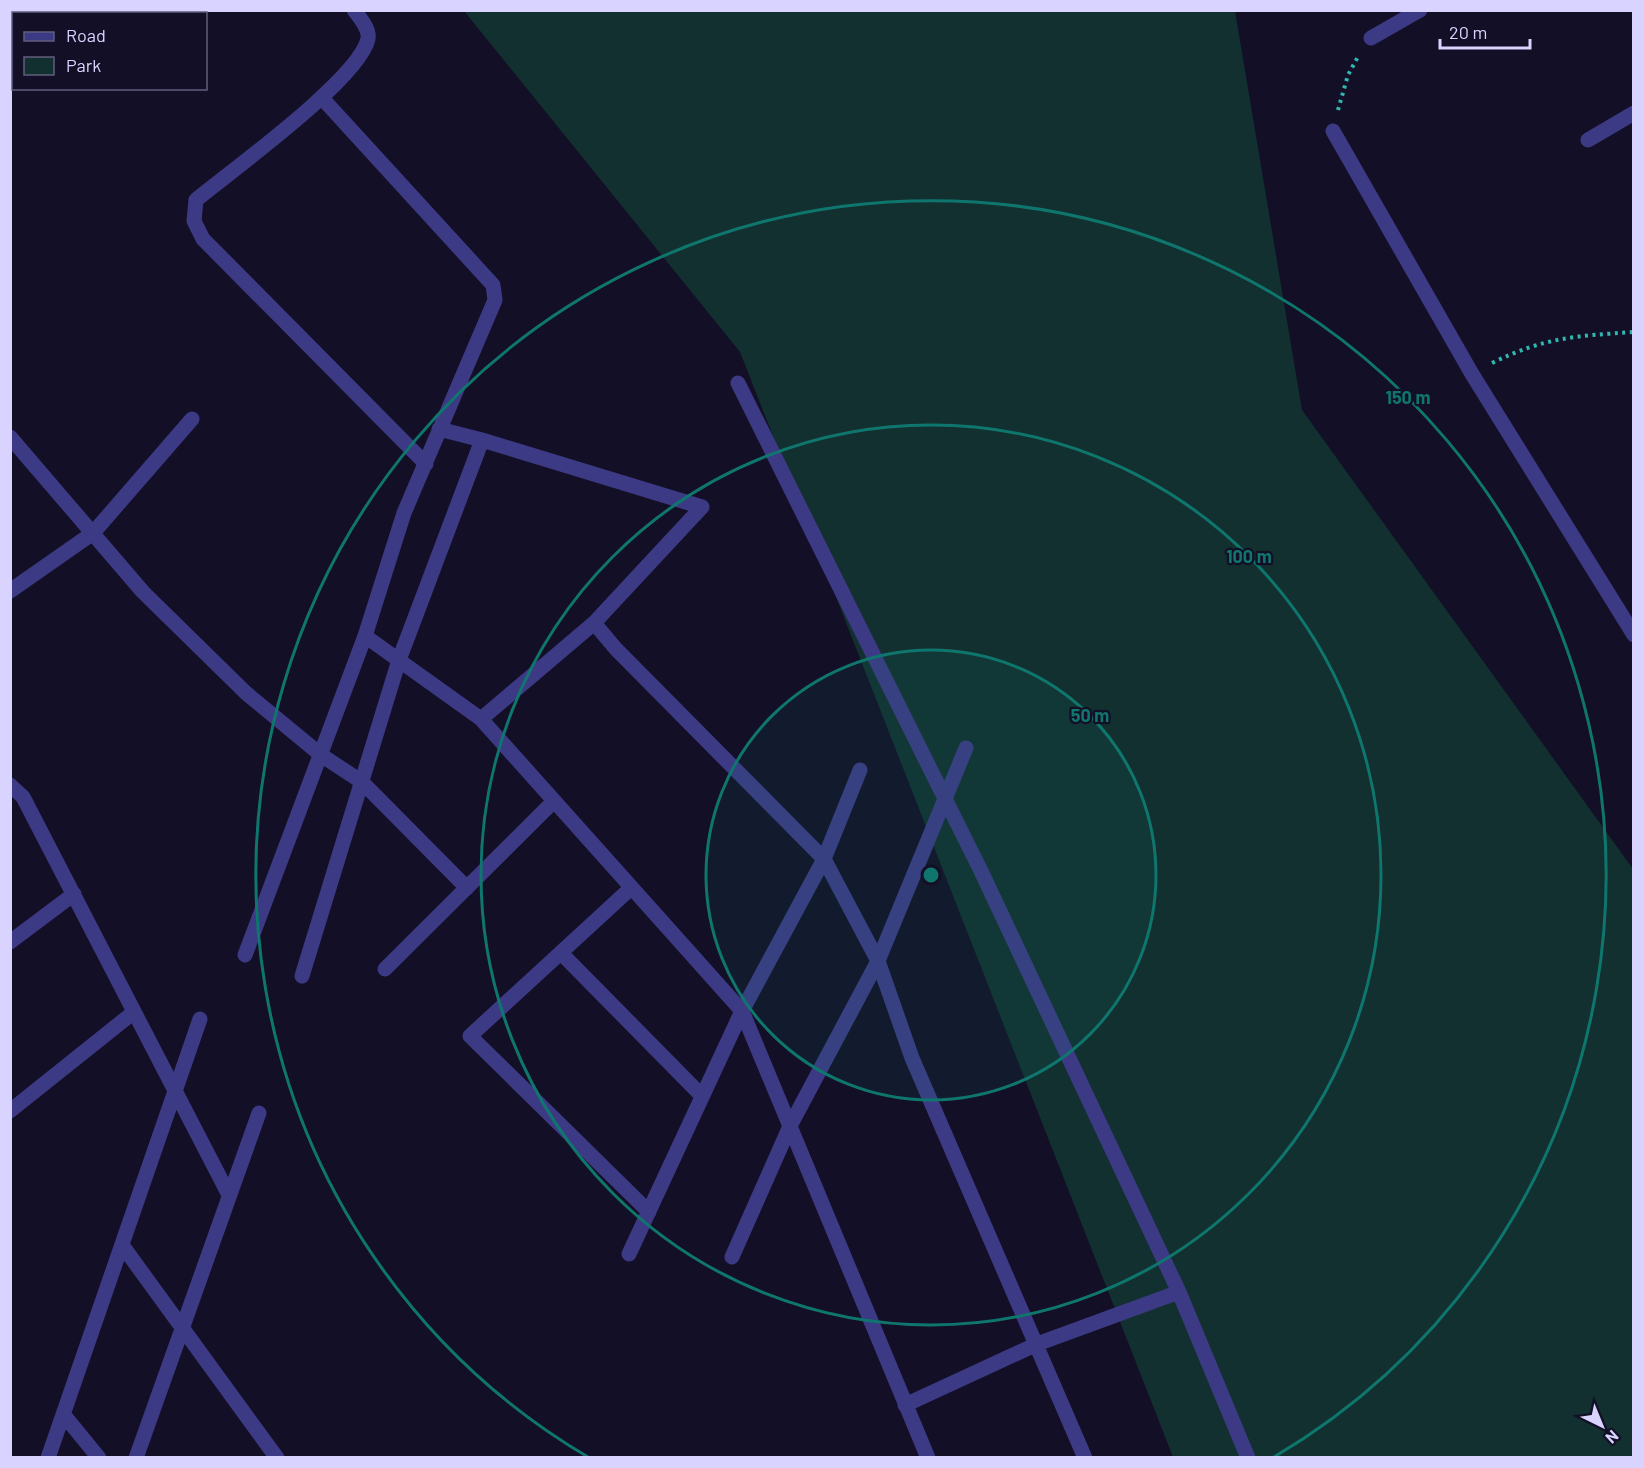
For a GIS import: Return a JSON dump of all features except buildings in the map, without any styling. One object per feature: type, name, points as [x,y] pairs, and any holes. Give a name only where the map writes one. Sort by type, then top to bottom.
[{"type":"street","points":[[354,10],[364,23],[368,37],[363,50],[322,98],[196,200],[194,220],[203,239],[426,464]]},
{"type":"street","points":[[1371,38],[1420,10]]},
{"type":"street","points":[[245,955],[365,636],[404,513],[495,300],[493,285],[322,98]]},
{"type":"street","points":[[1588,140],[1634,112]]},
{"type":"street","points":[[1333,131],[1472,374],[1634,635]]},
{"type":"street","points":[[738,383],[945,799],[1179,1292],[1248,1458]]},
{"type":"street","points":[[10,591],[93,533],[192,419]]},
{"type":"street","points":[[439,429],[702,507],[594,623],[481,719]]},
{"type":"street","points":[[10,437],[143,592],[246,693],[321,754],[362,782],[467,888]]},
{"type":"street","points":[[302,976],[399,660],[482,440]]},
{"type":"street","points":[[594,623],[616,649],[824,859],[878,960],[912,1058],[1085,1458]]},
{"type":"street","points":[[365,636],[481,719],[742,1011],[928,1458]]},
{"type":"street","points":[[732,1257],[790,1126],[878,960],[966,748]]},
{"type":"street","points":[[629,1254],[742,1011],[824,859],[860,770]]},
{"type":"street","points":[[10,785],[23,797],[229,1195]]},
{"type":"street","points":[[385,969],[553,802]]},
{"type":"street","points":[[631,888],[470,1036],[649,1212]]},
{"type":"street","points":[[10,942],[74,894]]},
{"type":"street","points":[[561,953],[702,1096]]},
{"type":"street","points":[[10,1112],[134,1011]]},
{"type":"street","points":[[48,1458],[200,1019]]},
{"type":"street","points":[[136,1458],[259,1113]]},
{"type":"street","points":[[122,1245],[277,1458]]},
{"type":"street","points":[[905,1405],[1036,1344],[1179,1292]]},
{"type":"street","points":[[63,1414],[99,1458]]},
{"type":"path","points":[[1333,131],[1348,75],[1371,38]]},
{"type":"path","points":[[1472,374],[1529,346],[1560,337],[1634,332]]},
{"type":"green space","points":[[464,11],[1235,11],[1302,410],[1633,869],[1633,1457],[1173,1457],[740,352]]}]
